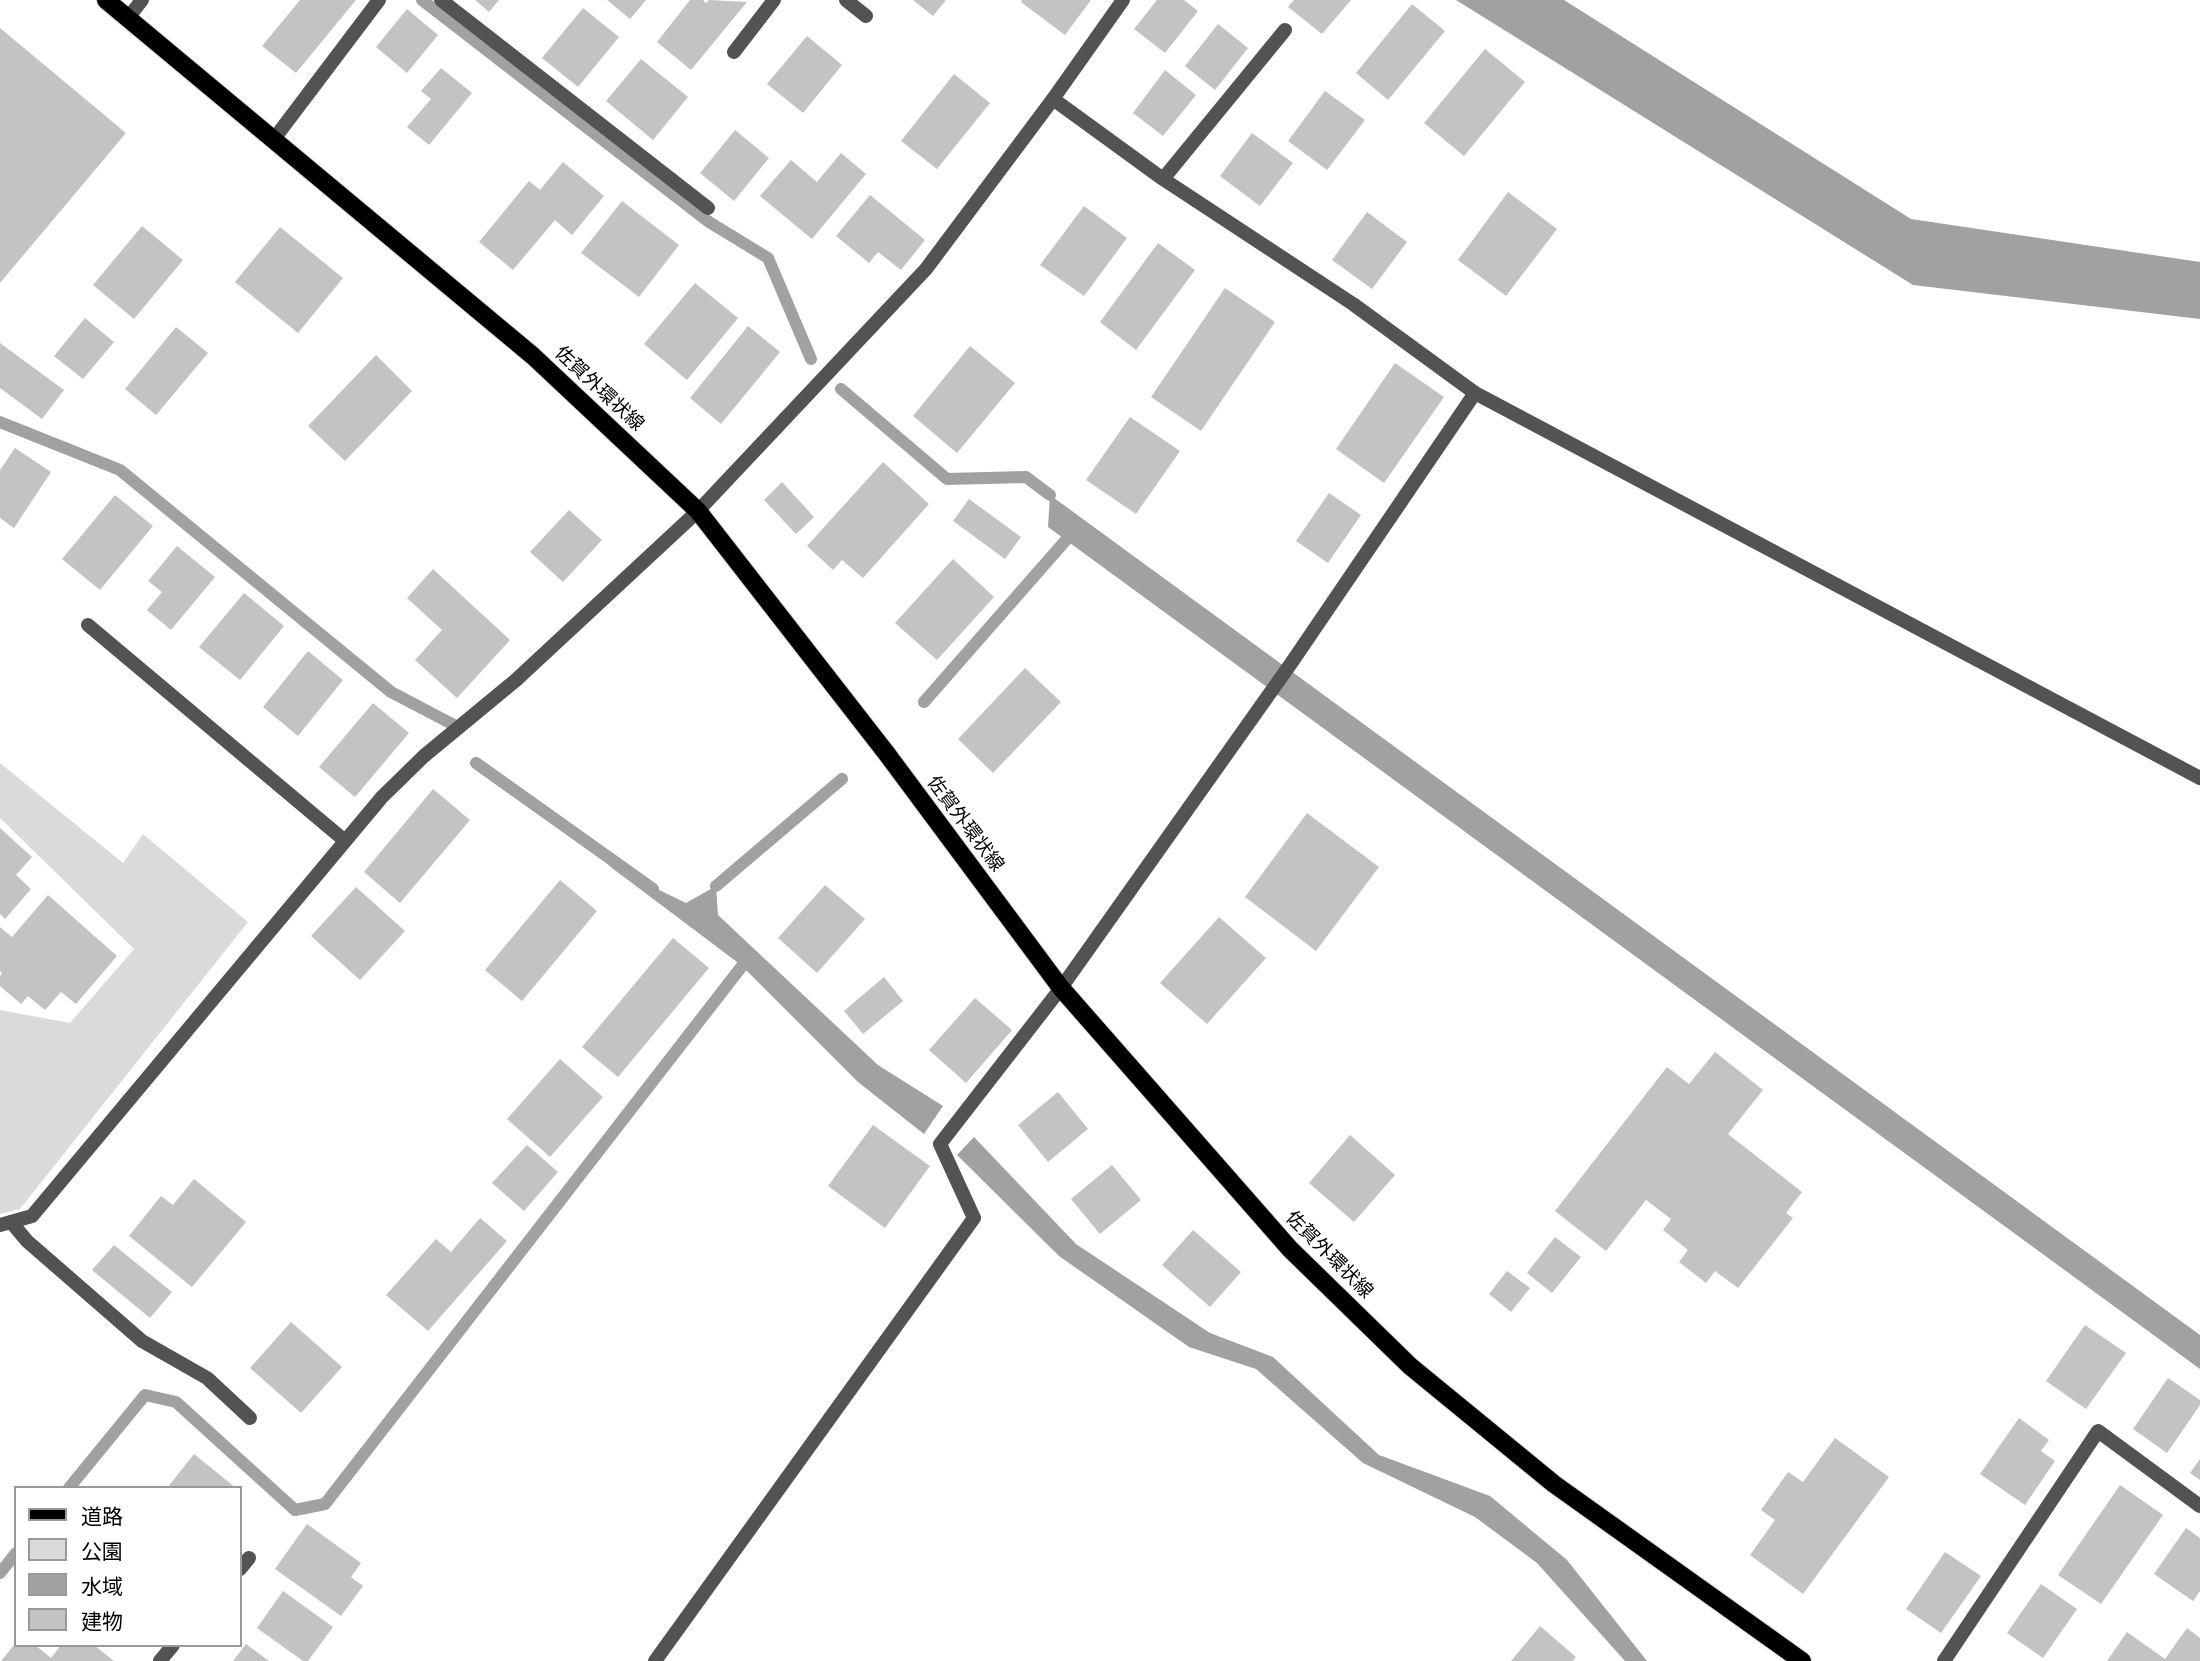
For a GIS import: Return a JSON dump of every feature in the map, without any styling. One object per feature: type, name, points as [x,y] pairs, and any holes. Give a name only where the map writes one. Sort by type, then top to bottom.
[{"type":"main road","name":"佐賀外環状線","points":[[106,0],[533,356],[698,511],[887,754],[1060,988],[1290,1249],[1410,1366],[1553,1484],[1802,1661]]},
{"type":"street","points":[[128,18],[142,0]]},
{"type":"street","points":[[274,139],[379,0]]},
{"type":"street","points":[[441,0],[708,208]]},
{"type":"street","points":[[734,52],[774,0]]},
{"type":"street","points":[[846,0],[866,16]]},
{"type":"street","points":[[5,1224],[32,1216],[382,797],[425,756],[516,680],[698,511],[926,269],[1123,0]]},
{"type":"street","points":[[1163,179],[1285,30]]},
{"type":"street","points":[[1053,99],[1163,179],[1353,304],[1475,393],[2200,778]]},
{"type":"street","points":[[655,1661],[974,1218],[940,1144],[1060,988],[1292,662],[1475,393]]},
{"type":"street","points":[[88,625],[344,840]]},
{"type":"street","points":[[5,1224],[142,1341],[207,1378],[250,1418]]},
{"type":"street","points":[[1944,1661],[2098,1431],[2200,1506]]},
{"type":"street","points":[[160,1661],[171,1647]]},
{"type":"green space","points":[[0,763],[123,863],[143,834],[248,922],[20,1209],[0,1214],[0,1010],[70,1023],[134,949],[0,818]]},
{"type":"water","points":[[1456,0],[1564,0],[1911,219],[2200,262],[2200,319],[1913,285]]},
{"type":"water","points":[[1050,495],[2200,1335],[2200,1369],[1048,527]]},
{"type":"water","points":[[608,865],[686,903],[716,886],[718,915],[878,1065],[943,1106],[924,1134],[858,1082],[741,965]]},
{"type":"water","points":[[974,1137],[1076,1244],[1210,1333],[1273,1357],[1379,1455],[1490,1496],[1567,1560],[1647,1661],[1625,1661],[1537,1563],[1475,1517],[1363,1463],[1256,1369],[1189,1347],[1059,1256],[957,1155]]},
{"type":"building","points":[[300,0],[356,0],[296,73],[262,46]]},
{"type":"building","points":[[475,0],[499,0],[489,12]]},
{"type":"building","points":[[607,0],[646,0],[630,19]]},
{"type":"building","points":[[690,0],[703,0],[706,3],[709,0],[747,2],[691,70],[657,42]]},
{"type":"building","points":[[913,0],[946,0],[933,16]]},
{"type":"building","points":[[1091,0],[1065,35],[1021,2]]},
{"type":"building","points":[[1157,0],[1184,0],[1198,11],[1165,53],[1134,29]]},
{"type":"building","points":[[1294,0],[1351,0],[1322,34],[1288,7]]},
{"type":"building","points":[[1412,4],[1445,31],[1388,100],[1356,73]]},
{"type":"building","points":[[583,8],[619,37],[578,87],[542,58]]},
{"type":"building","points":[[407,9],[438,35],[407,73],[376,47]]},
{"type":"building","points":[[1218,24],[1248,48],[1215,90],[1185,66]]},
{"type":"building","points":[[0,28],[126,133],[0,283]]},
{"type":"building","points":[[807,36],[842,65],[803,113],[767,84]]},
{"type":"building","points":[[1485,49],[1525,82],[1464,156],[1424,123]]},
{"type":"building","points":[[641,59],[688,97],[653,140],[606,101]]},
{"type":"building","points":[[441,68],[472,93],[429,145],[407,127],[431,99],[421,91]]},
{"type":"building","points":[[1165,70],[1196,95],[1163,136],[1133,113]]},
{"type":"building","points":[[954,74],[990,103],[937,169],[901,141]]},
{"type":"building","points":[[1325,91],[1365,120],[1327,170],[1288,141]]},
{"type":"building","points":[[735,130],[769,158],[734,201],[700,173]]},
{"type":"building","points":[[1252,133],[1293,163],[1260,206],[1220,176]]},
{"type":"building","points":[[841,153],[866,174],[812,239],[760,196],[791,160],[817,182]]},
{"type":"building","points":[[563,162],[604,196],[572,235],[555,220],[513,270],[479,242],[529,181],[540,190]]},
{"type":"building","points":[[1508,192],[1557,229],[1506,296],[1458,260]]},
{"type":"building","points":[[870,195],[925,240],[901,270],[878,252],[869,263],[836,236]]},
{"type":"building","points":[[622,201],[679,245],[639,297],[581,253]]},
{"type":"building","points":[[1084,206],[1127,238],[1084,296],[1040,265]]},
{"type":"building","points":[[1367,212],[1407,242],[1372,289],[1332,260]]},
{"type":"building","points":[[142,226],[183,260],[134,319],[93,285]]},
{"type":"building","points":[[280,227],[343,278],[298,333],[235,282]]},
{"type":"building","points":[[1158,243],[1195,270],[1136,350],[1100,322]]},
{"type":"building","points":[[695,283],[738,318],[687,380],[644,344]]},
{"type":"building","points":[[1225,288],[1275,322],[1201,431],[1151,397]]},
{"type":"building","points":[[85,318],[114,342],[83,379],[54,356]]},
{"type":"building","points":[[748,326],[780,352],[721,424],[690,398]]},
{"type":"building","points":[[176,327],[208,353],[156,415],[125,389]]},
{"type":"building","points":[[0,343],[64,390],[42,419],[0,388]]},
{"type":"building","points":[[970,346],[1015,383],[957,453],[913,416]]},
{"type":"building","points":[[376,355],[412,391],[345,461],[308,426]]},
{"type":"building","points":[[1395,363],[1444,397],[1384,483],[1336,449]]},
{"type":"building","points":[[1130,417],[1180,451],[1136,514],[1086,480]]},
{"type":"building","points":[[15,448],[51,472],[14,528],[0,518],[0,470]]},
{"type":"building","points":[[883,462],[929,504],[863,578],[842,560],[833,570],[807,546]]},
{"type":"building","points":[[782,482],[814,517],[796,534],[764,500]]},
{"type":"building","points":[[1329,493],[1361,515],[1328,563],[1296,541]]},
{"type":"building","points":[[115,495],[153,526],[100,590],[62,559]]},
{"type":"building","points":[[969,499],[1021,537],[1005,559],[953,521]]},
{"type":"building","points":[[569,510],[602,540],[563,582],[530,552]]},
{"type":"building","points":[[177,546],[215,577],[171,630],[147,610],[162,592],[148,581]]},
{"type":"building","points":[[953,559],[994,597],[937,660],[895,623]]},
{"type":"building","points":[[433,569],[510,640],[457,698],[415,660],[442,630],[407,598]]},
{"type":"building","points":[[244,593],[284,626],[240,680],[199,647]]},
{"type":"building","points":[[308,651],[343,680],[298,736],[263,707]]},
{"type":"building","points":[[1025,668],[1061,702],[993,773],[958,739]]},
{"type":"building","points":[[373,703],[409,733],[355,797],[319,767]]},
{"type":"building","points":[[433,789],[470,820],[400,903],[364,872]]},
{"type":"building","points":[[1307,813],[1379,867],[1316,951],[1245,897]]},
{"type":"building","points":[[0,828],[32,857],[16,875],[31,889],[5,919],[0,914]]},
{"type":"building","points":[[560,880],[597,911],[522,1001],[485,970]]},
{"type":"building","points":[[825,885],[865,919],[817,973],[778,938]]},
{"type":"building","points":[[356,887],[405,931],[360,980],[311,936]]},
{"type":"building","points":[[48,895],[117,956],[76,1004],[61,992],[45,1010],[28,996],[21,1004],[0,986],[0,927],[12,937]]},
{"type":"building","points":[[1219,917],[1266,958],[1207,1024],[1160,983]]},
{"type":"building","points":[[673,938],[709,968],[618,1077],[582,1047]]},
{"type":"building","points":[[884,977],[903,1001],[863,1034],[844,1011]]},
{"type":"building","points":[[975,998],[1012,1030],[966,1083],[929,1050]]},
{"type":"building","points":[[1715,1052],[1763,1090],[1728,1134],[1802,1192],[1786,1213],[1793,1218],[1738,1288],[1715,1271],[1706,1283],[1679,1262],[1688,1250],[1663,1230],[1671,1219],[1646,1200],[1606,1251],[1555,1211],[1667,1067],[1689,1084]]},
{"type":"building","points":[[560,1059],[603,1097],[550,1157],[507,1119]]},
{"type":"building","points":[[1058,1092],[1088,1129],[1048,1162],[1018,1125]]},
{"type":"building","points":[[873,1125],[930,1166],[885,1228],[828,1186]]},
{"type":"building","points":[[1350,1135],[1395,1175],[1354,1222],[1309,1183]]},
{"type":"building","points":[[527,1145],[558,1172],[524,1211],[492,1183]]},
{"type":"building","points":[[1112,1165],[1141,1200],[1100,1234],[1071,1199]]},
{"type":"building","points":[[194,1179],[246,1222],[192,1287],[129,1236],[161,1196],[173,1205]]},
{"type":"building","points":[[480,1218],[507,1241],[428,1331],[386,1295],[436,1239],[451,1252]]},
{"type":"building","points":[[1193,1230],[1241,1272],[1210,1307],[1162,1265]]},
{"type":"building","points":[[1555,1237],[1581,1257],[1552,1293],[1527,1273]]},
{"type":"building","points":[[114,1245],[172,1292],[150,1318],[92,1270]]},
{"type":"building","points":[[1507,1271],[1530,1288],[1511,1312],[1489,1294]]},
{"type":"building","points":[[291,1322],[342,1367],[301,1413],[250,1368]]},
{"type":"building","points":[[2085,1325],[2126,1353],[2086,1409],[2046,1381]]},
{"type":"building","points":[[2168,1378],[2200,1400],[2200,1405],[2167,1453],[2133,1429]]},
{"type":"building","points":[[2019,1418],[2049,1440],[2041,1451],[2055,1461],[2025,1505],[1980,1474]]},
{"type":"building","points":[[1835,1438],[1889,1477],[1803,1594],[1750,1555],[1775,1520],[1761,1510],[1788,1472],[1803,1482]]},
{"type":"building","points":[[194,1454],[234,1486],[169,1486]]},
{"type":"building","points":[[2200,1459],[2200,1480],[2190,1473]]},
{"type":"building","points":[[2120,1485],[2163,1515],[2101,1604],[2058,1575]]},
{"type":"building","points":[[307,1524],[361,1563],[351,1577],[363,1586],[341,1616],[275,1569]]},
{"type":"building","points":[[2186,1528],[2200,1538],[2200,1591],[2193,1601],[2154,1574]]},
{"type":"building","points":[[1945,1552],[1981,1576],[1941,1633],[1906,1609]]},
{"type":"building","points":[[2041,1584],[2077,1609],[2043,1658],[2007,1633]]},
{"type":"building","points":[[283,1591],[333,1627],[308,1661],[303,1661],[257,1628]]},
{"type":"building","points":[[1540,1626],[1576,1657],[1573,1661],[1511,1661]]},
{"type":"building","points":[[2187,1628],[2200,1638],[2200,1661],[2107,1661],[2127,1632],[2165,1659]]},
{"type":"building","points":[[246,1644],[269,1661],[233,1661]]},
{"type":"building","points":[[14,1645],[37,1647],[51,1658],[59,1647],[96,1647],[114,1661],[1,1661]]},
{"type":"waterway","points":[[422,0],[709,222],[768,258],[811,359]]},
{"type":"waterway","points":[[841,389],[947,479],[1026,477],[1050,495]]},
{"type":"waterway","points":[[0,422],[120,470],[391,692],[454,725]]},
{"type":"waterway","points":[[924,702],[1066,540]]},
{"type":"waterway","points":[[476,763],[653,889]]},
{"type":"waterway","points":[[716,886],[842,779]]},
{"type":"waterway","points":[[71,1486],[145,1395],[176,1402],[295,1510],[325,1504],[749,957]]},
{"type":"waterway","points":[[0,1573],[14,1556]]}]
